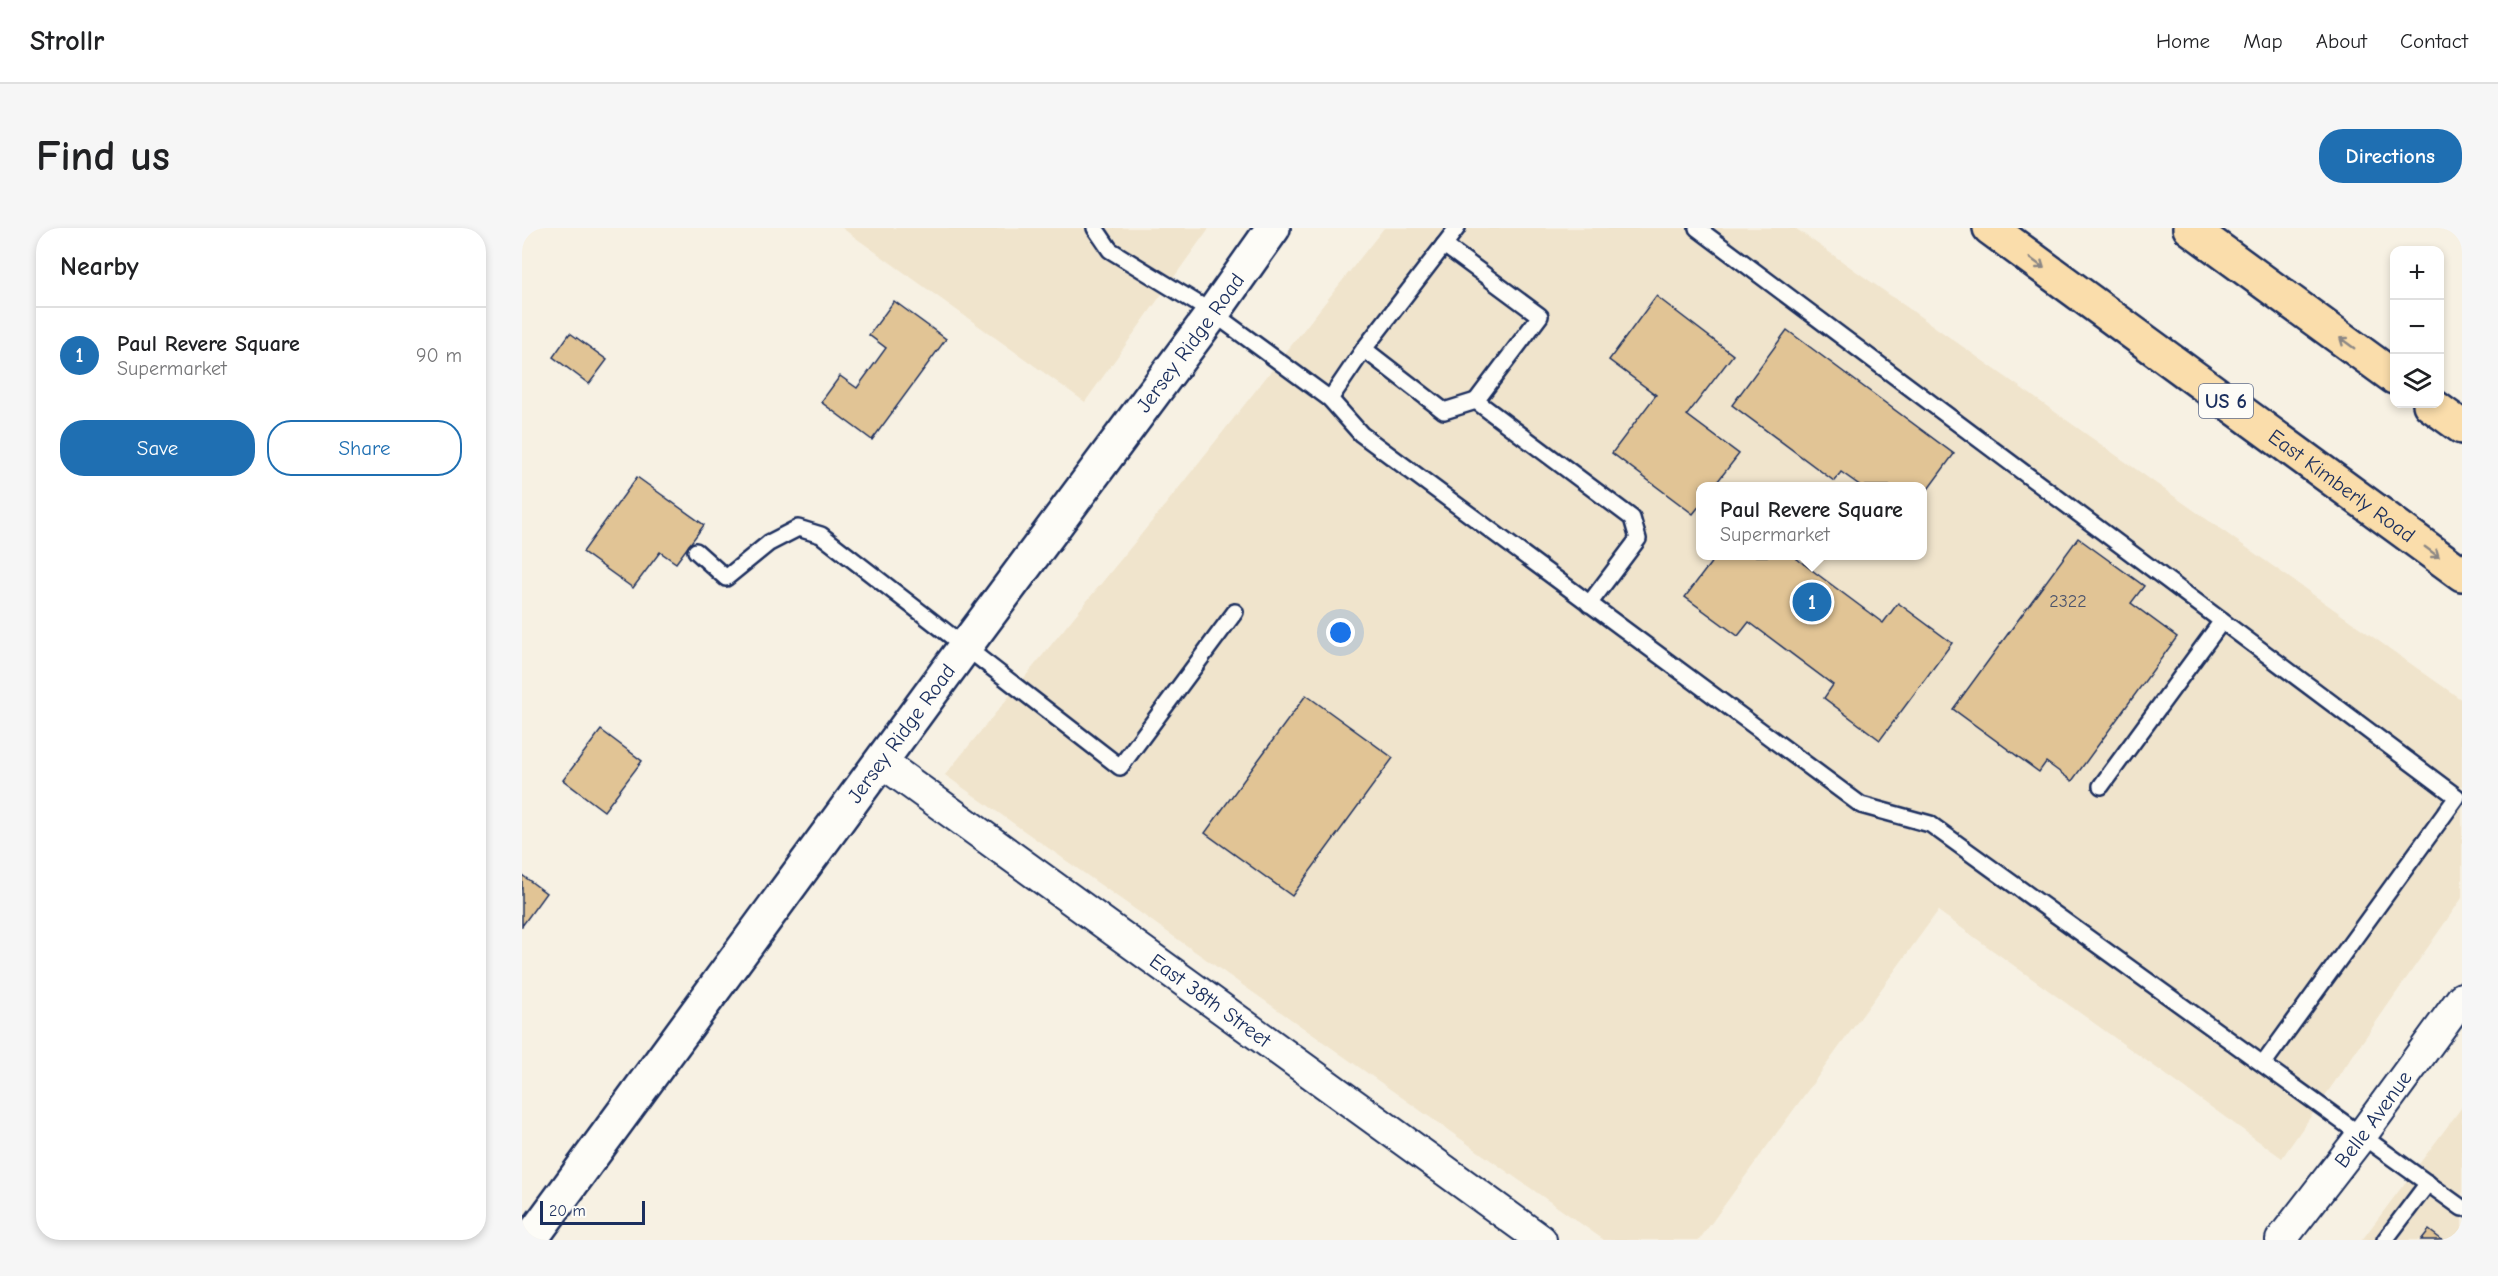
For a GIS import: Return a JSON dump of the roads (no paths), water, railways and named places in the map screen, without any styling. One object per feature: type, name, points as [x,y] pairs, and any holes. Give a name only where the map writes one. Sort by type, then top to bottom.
[{"type":"main road","name":"Jersey Ridge Road","points":[[530,1240],[963,648],[1214,313],[1273,228]]},
{"type":"main road","name":"East Kimberly Road","points":[[1990,228],[2462,574]]},
{"type":"main road","points":[[2190,228],[2390,374]]},
{"type":"main road","points":[[2436,408],[2462,427]]},
{"type":"street","name":"East 38th Street","points":[[880,761],[1541,1240]]},
{"type":"street","name":"Belle Avenue","points":[[2281,1240],[2362,1135],[2462,998]]},
{"type":"lane","points":[[1095,228],[1110,250],[1214,313],[1330,399],[1361,435],[1861,806],[1930,824],[2462,1208]]},
{"type":"lane","points":[[1330,399],[1364,349],[1457,228]]},
{"type":"lane","points":[[1697,228],[2457,797],[2264,1063]]},
{"type":"lane","points":[[1364,349],[1444,411],[1476,401],[1540,316],[1444,245]]},
{"type":"lane","points":[[1476,401],[1632,518],[1638,539],[1589,604]]},
{"type":"lane","points":[[696,551],[726,578],[770,543],[798,528],[821,535],[963,648],[1120,767],[1235,612]]},
{"type":"lane","points":[[2101,786],[2222,621]]},
{"type":"lane","points":[[2385,1240],[2428,1183]]},
{"type":"place","name":"Paul Revere Square","points":[[1812,602]]}]
